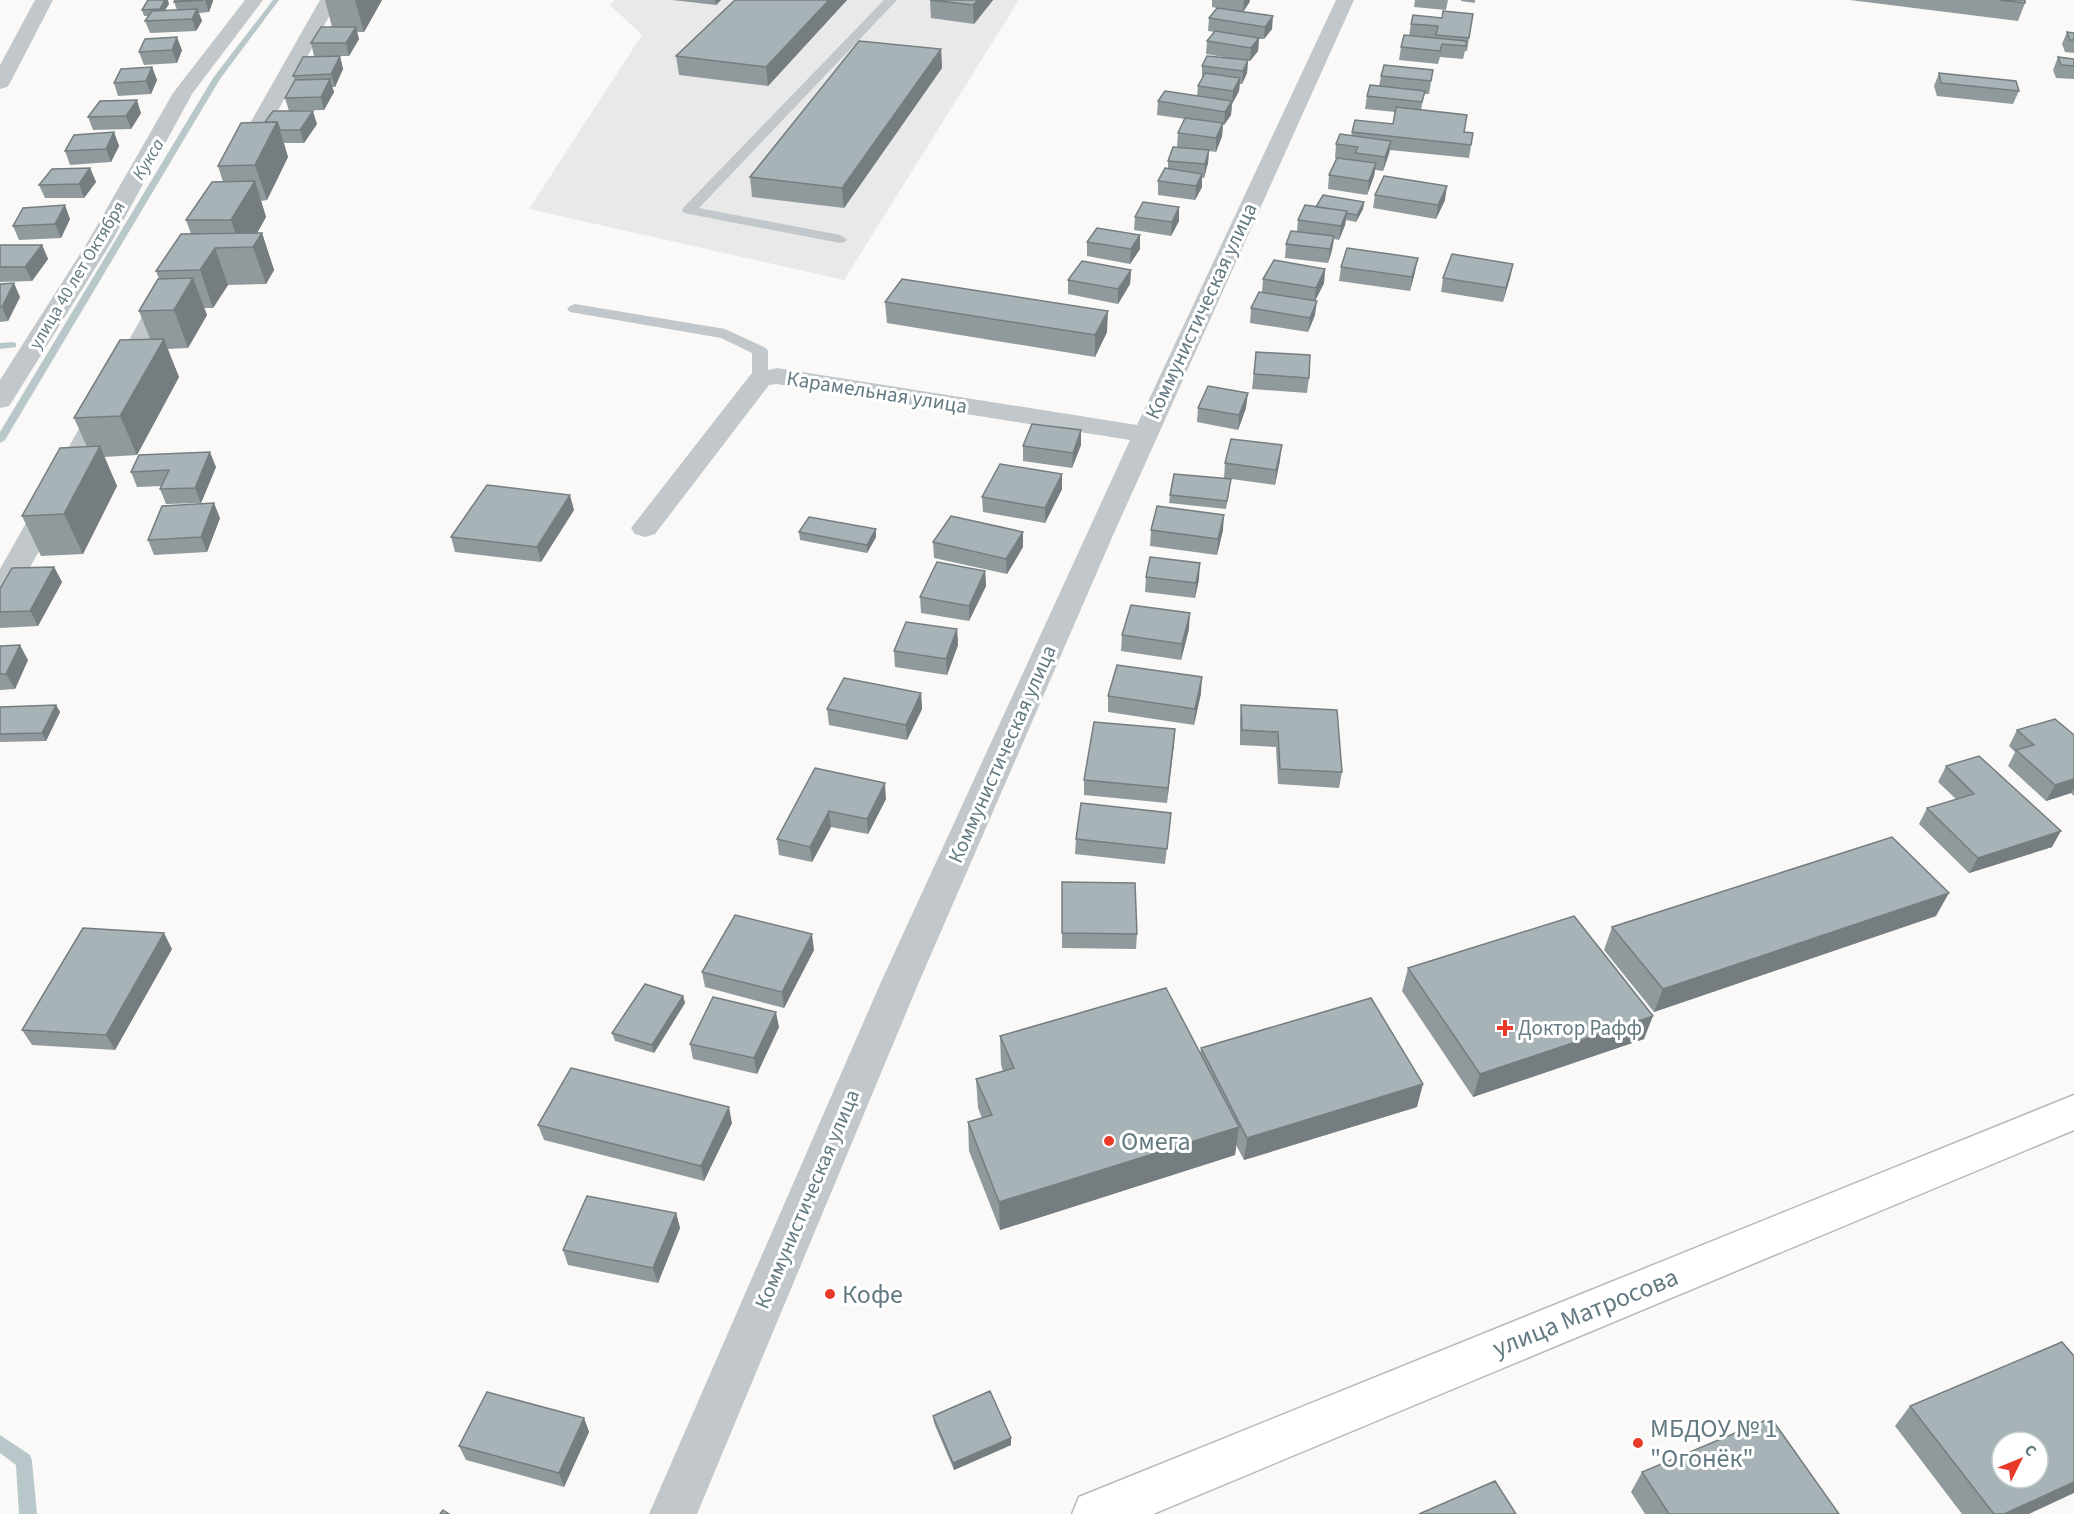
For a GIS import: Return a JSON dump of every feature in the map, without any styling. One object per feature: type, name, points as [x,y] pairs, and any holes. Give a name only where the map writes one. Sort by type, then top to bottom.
[{"type":"street","points":[[0,83],[44,0]]},
{"type":"street","name":"улица 40 лет Октября","points":[[0,400],[99,243],[183,93],[254,0]]},
{"type":"street","points":[[231,177],[329,0]]},
{"type":"street","name":"Коммунистическая улица","points":[[673,1514],[900,982],[1144,434],[1345,0]]},
{"type":"street","points":[[0,594],[179,271]]},
{"type":"street","name":"Карамельная улица","points":[[645,528],[760,379],[777,376],[1144,434]]},
{"type":"street","name":"улица Матросова","points":[[1096,1514],[2074,1112]]},
{"type":"lane","points":[[840,239],[689,210],[891,0]]},
{"type":"lane","points":[[575,309],[725,334],[760,351],[760,379]]},
{"type":"shaded area","points":[[615,0],[1019,0],[844,280],[529,209],[642,35],[610,5]]},
{"type":"building","points":[[148,0],[165,0],[160,9],[142,10]]},
{"type":"building","points":[[175,0],[204,0],[174,2]]},
{"type":"building","points":[[735,0],[829,0],[766,67],[676,56]]},
{"type":"building","points":[[930,0],[978,0],[973,5]]},
{"type":"building","points":[[1999,0],[2025,0],[2025,3]]},
{"type":"building","points":[[1217,8],[1273,16],[1265,27],[1209,18]]},
{"type":"building","points":[[197,9],[192,19],[145,21],[152,11]]},
{"type":"building","points":[[1443,11],[1473,14],[1469,38],[1436,35],[1438,26],[1411,24],[1413,15],[1442,18]]},
{"type":"building","points":[[321,27],[356,27],[346,43],[311,43]]},
{"type":"building","points":[[1215,31],[1259,38],[1251,48],[1207,41]]},
{"type":"building","points":[[2067,32],[2074,33],[2074,40],[2070,40]]},
{"type":"building","points":[[1404,35],[1466,41],[1466,46],[1442,44],[1440,51],[1401,47]]},
{"type":"building","points":[[177,37],[172,50],[139,52],[145,39]]},
{"type":"building","points":[[859,41],[941,49],[842,188],[750,177]]},
{"type":"building","points":[[340,56],[331,74],[293,76],[303,57]]},
{"type":"building","points":[[1207,56],[1248,60],[1243,71],[1202,66]]},
{"type":"building","points":[[2058,57],[2074,59],[2074,66],[2061,65]]},
{"type":"building","points":[[1384,65],[1433,70],[1431,81],[1381,76]]},
{"type":"building","points":[[152,67],[146,81],[114,83],[121,69]]},
{"type":"building","points":[[1205,73],[1240,78],[1233,91],[1198,86]]},
{"type":"building","points":[[1939,73],[2016,81],[2019,91],[1941,83]]},
{"type":"building","points":[[330,79],[321,97],[285,98],[295,80]]},
{"type":"building","points":[[1370,85],[1425,91],[1422,102],[1367,96]]},
{"type":"building","points":[[1165,91],[1232,101],[1225,112],[1158,101]]},
{"type":"building","points":[[137,100],[126,116],[88,117],[100,101]]},
{"type":"building","points":[[1396,107],[1467,115],[1464,132],[1473,133],[1471,145],[1352,132],[1355,120],[1393,124]]},
{"type":"building","points":[[273,111],[313,111],[300,130],[280,130],[277,122],[265,122]]},
{"type":"building","points":[[1185,118],[1223,123],[1216,138],[1178,133]]},
{"type":"building","points":[[277,122],[255,165],[218,166],[241,123]]},
{"type":"building","points":[[114,132],[106,149],[65,151],[74,135]]},
{"type":"building","points":[[1340,134],[1391,141],[1385,157],[1355,153],[1358,147],[1336,144]]},
{"type":"building","points":[[1173,147],[1209,150],[1205,164],[1168,161]]},
{"type":"building","points":[[1337,158],[1376,163],[1369,181],[1329,175]]},
{"type":"building","points":[[90,168],[79,184],[39,185],[52,169]]},
{"type":"building","points":[[1165,168],[1202,174],[1196,186],[1158,181]]},
{"type":"building","points":[[1384,176],[1447,186],[1438,205],[1375,195]]},
{"type":"building","points":[[255,181],[231,220],[186,220],[212,182]]},
{"type":"building","points":[[1323,195],[1364,202],[1357,215],[1346,213],[1347,211],[1316,207]]},
{"type":"building","points":[[1143,202],[1179,207],[1172,222],[1135,217]]},
{"type":"building","points":[[65,205],[55,224],[13,226],[23,208]]},
{"type":"building","points":[[1305,205],[1347,211],[1341,226],[1298,220]]},
{"type":"building","points":[[1097,228],[1140,235],[1131,249],[1087,242]]},
{"type":"building","points":[[1291,231],[1334,236],[1330,249],[1286,244]]},
{"type":"building","points":[[262,233],[253,247],[215,248],[200,270],[156,271],[181,234]]},
{"type":"building","points":[[0,245],[42,245],[25,267],[0,267]]},
{"type":"building","points":[[1347,248],[1418,258],[1412,277],[1341,267]]},
{"type":"building","points":[[1452,254],[1513,264],[1506,288],[1443,278]]},
{"type":"building","points":[[1274,260],[1325,269],[1316,288],[1263,279]]},
{"type":"building","points":[[1082,261],[1131,270],[1118,289],[1068,280]]},
{"type":"building","points":[[193,278],[174,310],[139,311],[158,279]]},
{"type":"building","points":[[902,279],[1108,311],[1095,335],[885,302]]},
{"type":"building","points":[[14,283],[2,307],[0,307],[0,284]]},
{"type":"building","points":[[1259,292],[1317,301],[1310,318],[1251,308]]},
{"type":"building","points":[[164,339],[120,416],[74,418],[120,340]]},
{"type":"building","points":[[1256,352],[1310,355],[1309,378],[1254,374]]},
{"type":"building","points":[[1208,386],[1248,393],[1239,415],[1198,408]]},
{"type":"building","points":[[1032,424],[1081,430],[1073,453],[1023,446]]},
{"type":"building","points":[[1231,439],[1282,445],[1276,470],[1225,463]]},
{"type":"building","points":[[100,446],[64,514],[22,516],[60,448]]},
{"type":"building","points":[[210,452],[195,488],[160,489],[169,470],[131,472],[139,455]]},
{"type":"building","points":[[1000,464],[1062,474],[1045,508],[982,497]]},
{"type":"building","points":[[1174,474],[1231,479],[1227,501],[1170,495]]},
{"type":"building","points":[[487,485],[570,495],[537,547],[451,537]]},
{"type":"building","points":[[214,503],[201,537],[148,540],[162,506]]},
{"type":"building","points":[[1157,506],[1224,515],[1218,539],[1151,530]]},
{"type":"building","points":[[951,516],[1023,532],[1006,559],[933,542]]},
{"type":"building","points":[[809,517],[876,529],[867,545],[799,532]]},
{"type":"building","points":[[1150,557],[1200,563],[1196,583],[1146,577]]},
{"type":"building","points":[[937,562],[985,571],[969,606],[920,597]]},
{"type":"building","points":[[54,567],[30,611],[0,612],[0,589],[12,568]]},
{"type":"building","points":[[1131,605],[1190,613],[1182,644],[1122,635]]},
{"type":"building","points":[[906,622],[957,629],[946,659],[894,651]]},
{"type":"building","points":[[20,645],[6,674],[0,674],[0,646]]},
{"type":"building","points":[[1117,665],[1202,677],[1195,709],[1108,696]]},
{"type":"building","points":[[844,678],[921,693],[906,725],[827,709]]},
{"type":"building","points":[[56,705],[42,733],[0,734],[0,707]]},
{"type":"building","points":[[1241,705],[1337,710],[1342,772],[1280,769],[1278,732],[1242,730]]},
{"type":"building","points":[[2055,719],[2074,735],[2074,779],[2055,785],[2016,750],[2034,745],[2017,730]]},
{"type":"building","points":[[1094,722],[1175,729],[1168,788],[1084,780]]},
{"type":"building","points":[[1979,756],[2061,831],[1978,858],[1927,808],[1974,794],[1946,766]]},
{"type":"building","points":[[815,768],[885,783],[867,819],[829,811],[810,847],[777,839]]},
{"type":"building","points":[[1081,803],[1171,813],[1167,849],[1076,839]]},
{"type":"building","points":[[1892,837],[1949,893],[1663,989],[1612,927]]},
{"type":"building","points":[[1062,882],[1135,883],[1137,934],[1062,933]]},
{"type":"building","points":[[735,915],[812,934],[782,992],[702,972]]},
{"type":"building","points":[[1574,916],[1653,1016],[1480,1074],[1408,968]]},
{"type":"building","points":[[83,928],[164,933],[106,1035],[22,1030]]},
{"type":"building","points":[[645,984],[683,996],[652,1045],[612,1033]]},
{"type":"building","points":[[1166,988],[1239,1127],[999,1202],[968,1122],[992,1115],[976,1079],[1014,1068],[1000,1036]]},
{"type":"building","points":[[713,997],[776,1012],[754,1058],[690,1044]]},
{"type":"building","points":[[1371,998],[1423,1084],[1247,1138],[1201,1048]]},
{"type":"building","points":[[571,1068],[729,1107],[701,1166],[538,1125]]},
{"type":"building","points":[[587,1196],[676,1213],[653,1268],[563,1250]]},
{"type":"building","points":[[2062,1342],[2074,1356],[2074,1482],[2004,1514],[1994,1514],[1910,1406]]},
{"type":"building","points":[[990,1391],[1011,1438],[953,1463],[933,1416]]},
{"type":"building","points":[[487,1392],[584,1418],[559,1473],[459,1446]]},
{"type":"building","points":[[1771,1418],[1839,1514],[1669,1514],[1642,1472]]},
{"type":"building","points":[[1495,1481],[1516,1514],[1419,1514]]},
{"type":"waterway","name":"Кукса","points":[[0,440],[217,78],[276,0]]},
{"type":"waterway","name":"Кукса","points":[[0,346],[13,345]]},
{"type":"waterway","name":"Кукса","points":[[0,1443],[24,1461],[28,1514]]},
{"type":"place","name":"Доктор Рафф","points":[[1505,1028]]},
{"type":"place","name":"Омега","points":[[1109,1141]]},
{"type":"place","name":"Кофе","points":[[830,1294]]},
{"type":"place","name":"МБДОУ № 1 \"Огонёк\"","points":[[1638,1443]]}]
